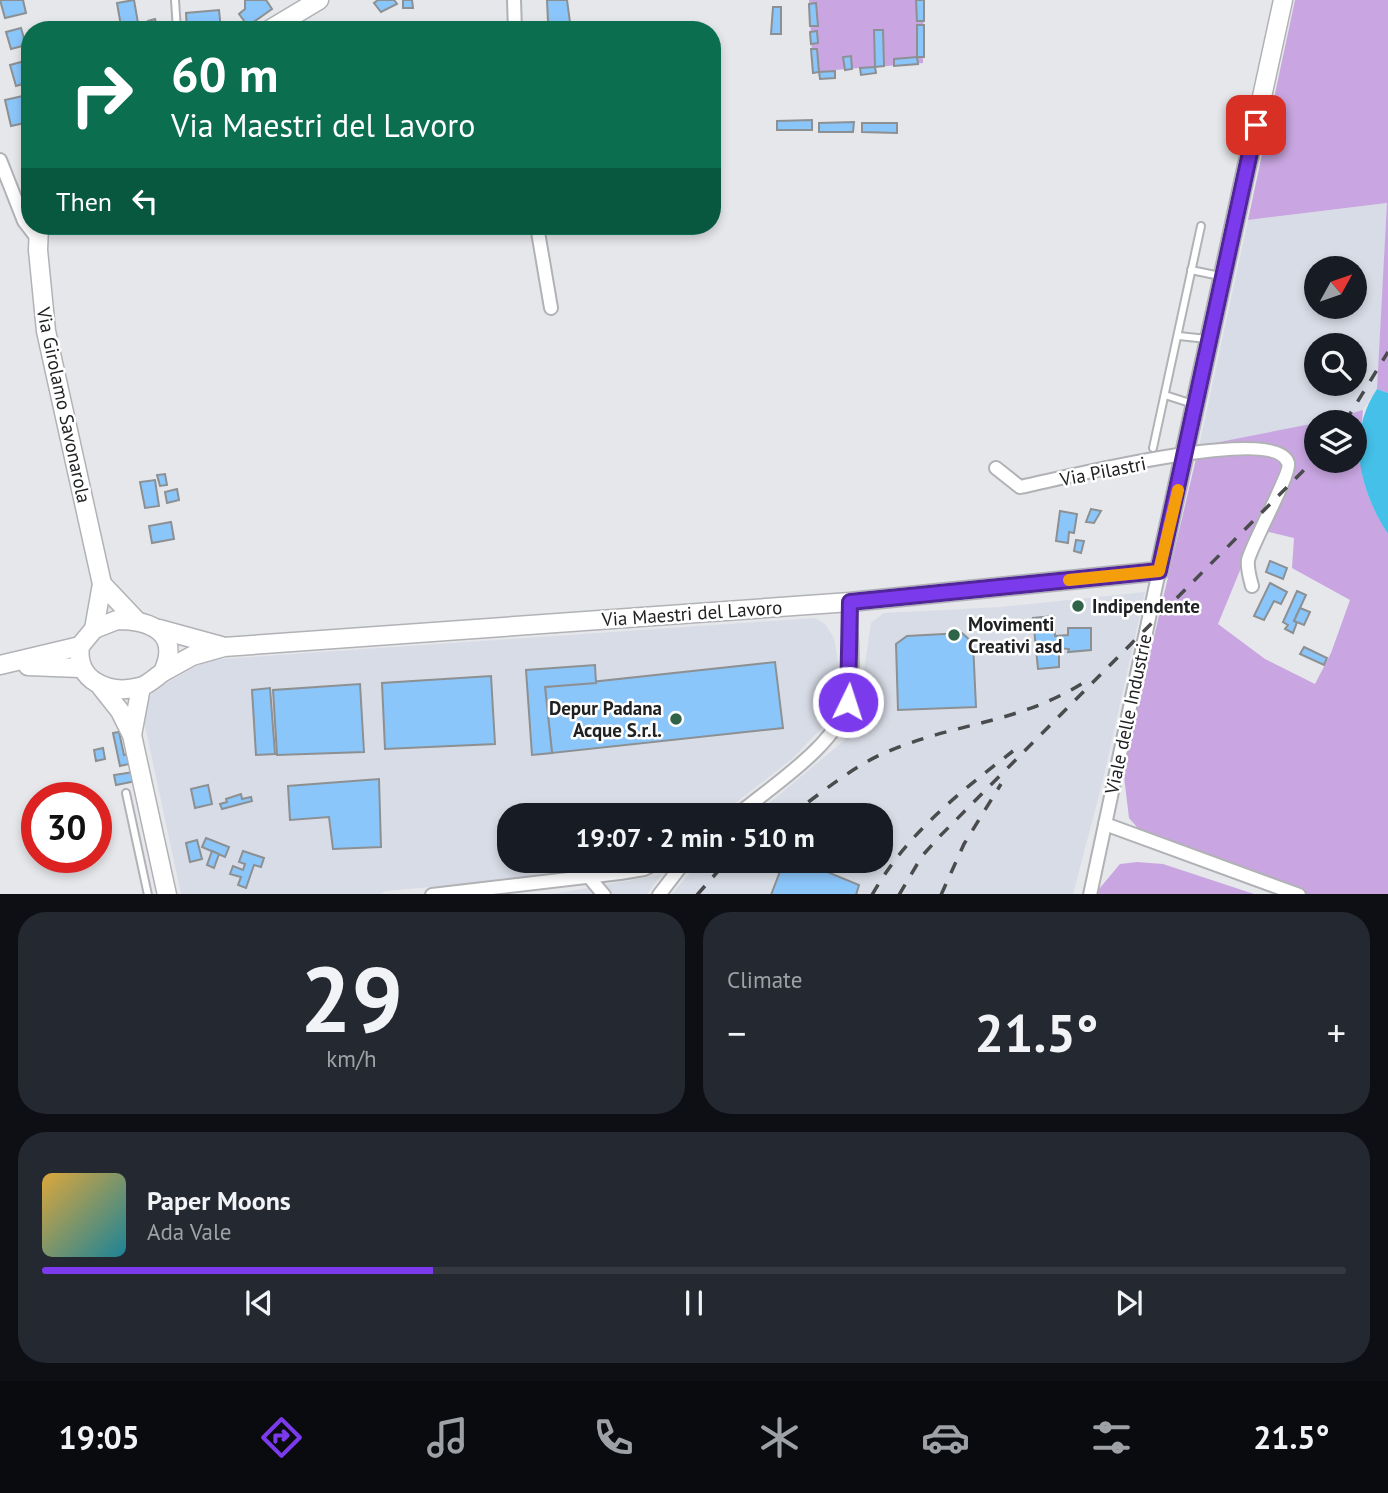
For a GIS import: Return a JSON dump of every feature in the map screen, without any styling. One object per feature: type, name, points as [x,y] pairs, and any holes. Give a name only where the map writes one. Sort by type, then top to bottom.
[{"type":"street","points":[[284,21],[319,0]]},
{"type":"street","points":[[514,0],[515,21]]},
{"type":"street","name":"Viale delle Industrie","points":[[1090,894],[1283,0]]},
{"type":"street","points":[[0,160],[21,213]]},
{"type":"street","name":"Via Girolamo Savonarola","points":[[38,235],[46,331],[102,584],[94,629],[80,646]]},
{"type":"street","points":[[539,235],[551,308]]},
{"type":"street","name":"Via Pilastri","points":[[996,468],[1020,487],[1186,452],[1257,447],[1282,454],[1288,463],[1288,472],[1270,506],[1248,561],[1252,586]]},
{"type":"street","name":"Via Maestri del Lavoro","points":[[225,647],[850,602],[1159,571]]},
{"type":"street","points":[[102,584],[136,620]]},
{"type":"street","points":[[752,803],[820,746],[843,717],[851,679],[850,602]]},
{"type":"street","points":[[94,629],[117,620],[136,620],[225,647]]},
{"type":"street","points":[[159,629],[169,650],[163,672]]},
{"type":"street","points":[[0,665],[80,646],[80,668],[86,677],[101,687],[120,711],[132,735],[167,894]]},
{"type":"street","points":[[101,687],[141,687],[192,656],[225,647]]},
{"type":"street","points":[[0,665],[80,668]]},
{"type":"street","points":[[132,735],[141,687]]},
{"type":"street","points":[[1105,824],[1299,894]]},
{"type":"street","points":[[432,894],[616,873]]},
{"type":"street","points":[[659,894],[676,873]]},
{"type":"street","points":[[589,877],[604,894]]},
{"type":"lane","points":[[175,0],[176,21]]},
{"type":"lane","points":[[1153,448],[1201,226]]},
{"type":"lane","points":[[1191,270],[1223,276]]},
{"type":"lane","points":[[1179,335],[1209,340]]},
{"type":"lane","points":[[1165,395],[1195,404]]},
{"type":"lane","points":[[126,793],[148,894]]},
{"type":"shaded area","points":[[809,0],[924,0],[923,63],[875,67],[876,73],[861,75],[860,68],[835,70],[835,78],[820,79],[819,72],[813,73]]},
{"type":"shaded area","points":[[1295,0],[1388,0],[1388,393],[1377,389],[1387,203],[1248,220]]},
{"type":"shaded area","points":[[1388,203],[1377,389],[1363,410],[1304,410],[1304,426],[1199,446],[1248,220]]},
{"type":"shaded area","points":[[1304,425],[1304,473],[1362,473],[1371,502],[1388,534],[1388,894],[1307,894],[1164,846],[1142,833],[1129,818],[1123,768],[1199,446]],"holes":[[[1257,529],[1294,538],[1292,568],[1350,600],[1331,653],[1315,684],[1265,659],[1218,624]]]},
{"type":"shaded area","points":[[1145,592],[1103,780],[1073,894],[672,894],[690,873],[893,873],[893,803],[769,803],[847,738],[839,734],[860,698],[871,623],[884,613],[1001,607]]},
{"type":"shaded area","points":[[815,618],[825,624],[834,638],[843,694],[829,720],[793,758],[735,803],[497,803],[497,873],[575,873],[385,891],[381,894],[181,894],[141,707],[156,689],[208,660]]},
{"type":"shaded area","points":[[1120,864],[1163,864],[1254,894],[1095,894]]},
{"type":"shaded area","points":[[661,875],[647,894],[550,894]]},
{"type":"water","points":[[1377,389],[1388,393],[1388,534],[1370,499],[1362,473],[1367,473],[1367,407]]},
{"type":"building","points":[[0,0],[23,0],[26,13],[5,18]]},
{"type":"building","points":[[134,0],[138,21],[120,21],[117,3]]},
{"type":"building","points":[[245,0],[266,0],[272,9],[255,21],[244,21],[239,14],[245,9]]},
{"type":"building","points":[[378,0],[394,0],[397,4],[381,12],[374,3]]},
{"type":"building","points":[[403,0],[412,0],[413,8],[403,8]]},
{"type":"building","points":[[547,0],[567,0],[570,21],[548,21]]},
{"type":"building","points":[[916,0],[924,0],[924,21],[917,21]]},
{"type":"building","points":[[816,3],[818,26],[810,26],[809,4]]},
{"type":"building","points":[[773,7],[781,7],[781,34],[771,34]]},
{"type":"building","points":[[219,10],[220,21],[186,21],[186,13]]},
{"type":"building","points":[[917,25],[924,25],[924,57],[917,57]]},
{"type":"building","points":[[21,28],[21,46],[11,49],[6,32]]},
{"type":"building","points":[[874,30],[883,30],[884,66],[875,67]]},
{"type":"building","points":[[817,31],[818,43],[811,44],[810,32]]},
{"type":"building","points":[[811,49],[817,49],[819,72],[813,73]]},
{"type":"building","points":[[851,56],[852,69],[845,70],[843,57]]},
{"type":"building","points":[[917,57],[918,64],[894,66],[894,59]]},
{"type":"building","points":[[21,62],[21,85],[16,86],[10,65]]},
{"type":"building","points":[[875,67],[876,73],[861,75],[860,68]]},
{"type":"building","points":[[835,71],[835,78],[820,79],[819,72]]},
{"type":"building","points":[[21,96],[21,124],[11,126],[5,100]]},
{"type":"building","points":[[812,120],[812,130],[777,130],[777,121]]},
{"type":"building","points":[[854,122],[853,132],[819,132],[819,123]]},
{"type":"building","points":[[862,123],[897,123],[897,133],[862,132]]},
{"type":"building","points":[[165,474],[167,485],[160,486],[157,475]]},
{"type":"building","points":[[155,480],[159,506],[145,508],[140,482]]},
{"type":"building","points":[[177,489],[179,500],[167,503],[165,492]]},
{"type":"building","points":[[1091,509],[1101,511],[1094,523],[1086,522]]},
{"type":"building","points":[[1060,511],[1077,514],[1074,533],[1069,532],[1068,543],[1056,541]]},
{"type":"building","points":[[171,522],[174,539],[152,543],[149,526]]},
{"type":"building","points":[[1076,540],[1084,541],[1081,553],[1074,551]]},
{"type":"building","points":[[1270,561],[1287,568],[1283,579],[1266,572]]},
{"type":"building","points":[[1270,583],[1287,592],[1281,604],[1274,601],[1264,620],[1254,616]]},
{"type":"building","points":[[1297,591],[1306,595],[1294,621],[1297,622],[1293,633],[1285,629],[1288,625],[1283,622]]},
{"type":"building","points":[[1300,608],[1310,612],[1304,625],[1294,621]]},
{"type":"building","points":[[1054,616],[1055,636],[1068,635],[1068,628],[1091,628],[1091,650],[1068,652],[1069,649],[1059,648],[1059,667],[1038,669],[1033,618]]},
{"type":"building","points":[[962,633],[973,643],[976,707],[898,710],[896,644],[907,636]]},
{"type":"building","points":[[1304,647],[1327,658],[1324,665],[1300,654]]},
{"type":"building","points":[[775,662],[783,728],[552,753],[545,687]]},
{"type":"building","points":[[595,665],[596,683],[545,687],[552,753],[532,755],[526,670]]},
{"type":"building","points":[[491,676],[495,744],[385,749],[382,683]]},
{"type":"building","points":[[360,684],[364,752],[277,755],[273,690]]},
{"type":"building","points":[[270,688],[275,754],[256,755],[252,690]]},
{"type":"building","points":[[119,732],[124,755],[131,753],[133,763],[120,766],[113,733]]},
{"type":"building","points":[[103,748],[105,759],[96,761],[94,750]]},
{"type":"building","points":[[134,772],[136,781],[116,785],[114,775]]},
{"type":"building","points":[[379,779],[381,847],[333,849],[329,817],[290,820],[288,786]]},
{"type":"building","points":[[208,785],[212,804],[195,808],[191,789]]},
{"type":"building","points":[[241,794],[242,799],[251,797],[252,801],[222,809],[220,804],[227,802],[226,799]]},
{"type":"building","points":[[206,838],[229,847],[225,857],[202,847]]},
{"type":"building","points":[[197,840],[202,859],[190,862],[186,843]]},
{"type":"building","points":[[212,851],[219,854],[214,868],[207,865]]},
{"type":"building","points":[[243,851],[264,858],[261,867],[254,865],[246,888],[238,885],[241,877],[230,874],[233,866],[243,870],[245,864],[239,862]]},
{"type":"building","points":[[779,873],[830,873],[859,885],[856,894],[771,894]]},
{"type":"railway","points":[[1352,410],[1388,352]]},
{"type":"railway","points":[[900,894],[922,856],[940,836],[1304,470]]},
{"type":"railway","points":[[807,803],[853,770],[880,755],[919,740],[1035,706],[1083,683]]},
{"type":"railway","points":[[873,894],[901,852],[918,833],[954,799],[1013,751]]},
{"type":"railway","points":[[941,894],[964,844],[1001,784]]},
{"type":"railway","points":[[698,894],[716,873]]},
{"type":"slow traffic","points":[[1069,580],[1159,571],[1178,490]]},
{"type":"place","name":"Indipendente","points":[[1078,606]]},
{"type":"place","name":"Movimenti Creativi asd","points":[[954,635]]},
{"type":"place","name":"Depur Padana Acque S.r.l.","points":[[676,719]]},
{"type":"route","points":[[848,702],[851,679],[850,602],[1159,571],[1256,125]]}]
